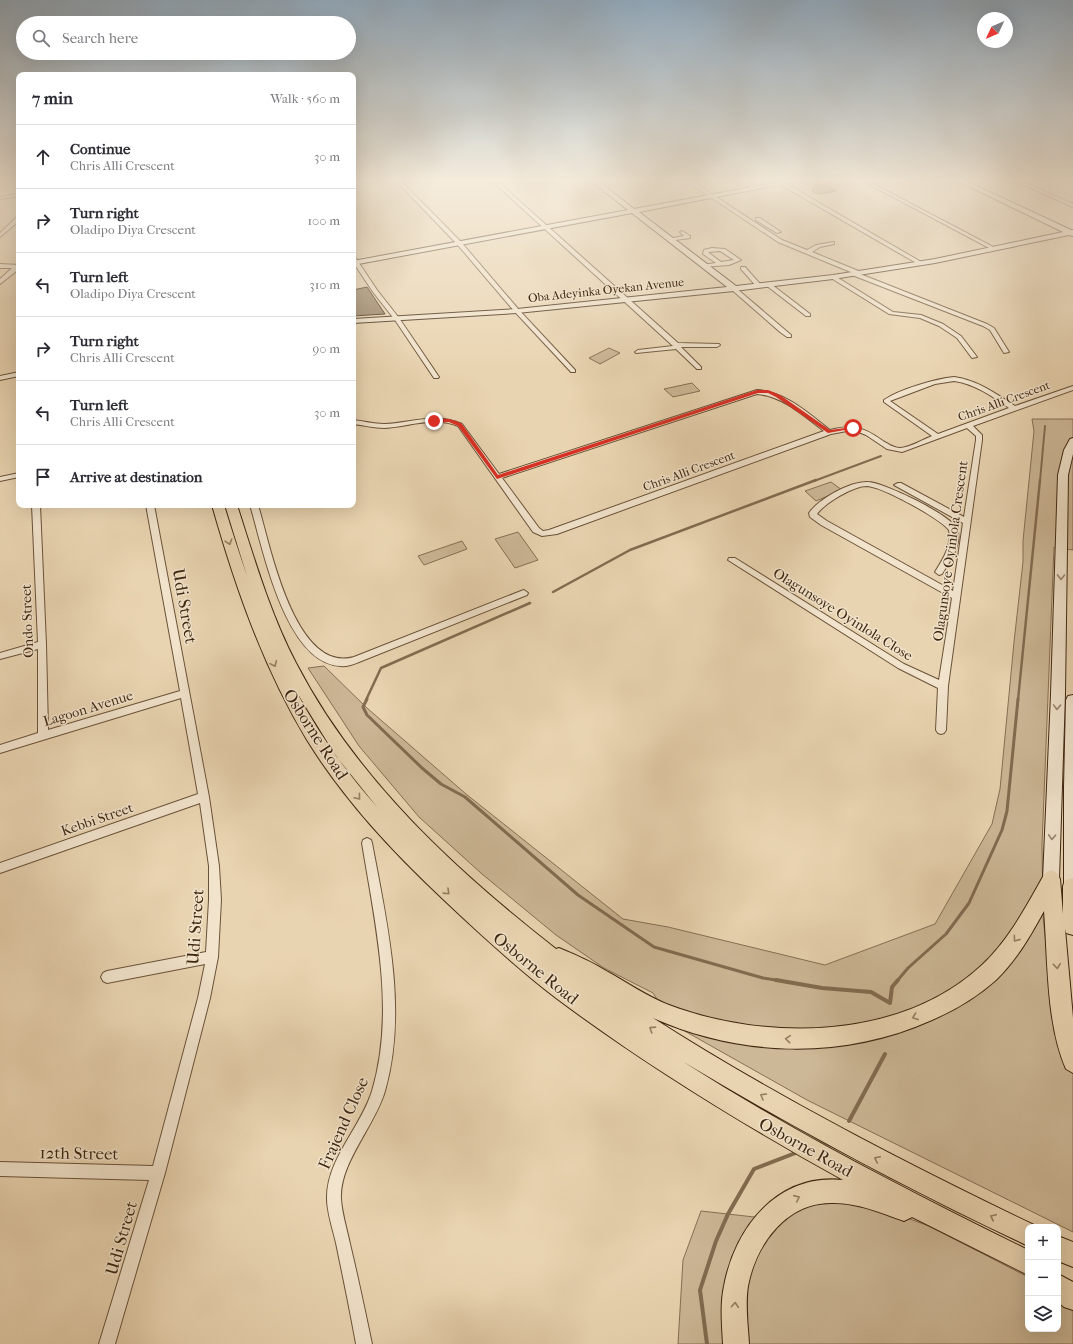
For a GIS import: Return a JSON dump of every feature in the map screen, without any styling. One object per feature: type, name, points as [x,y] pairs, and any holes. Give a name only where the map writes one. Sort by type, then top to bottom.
[{"type":"main road","points":[[356,261],[459,243]]},
{"type":"main road","points":[[674,243],[734,289]]},
{"type":"main road","name":"Oba Adeyinka Oyekan Avenue","points":[[356,321],[517,311],[770,285],[833,277],[920,263],[1025,243]]},
{"type":"main road","points":[[1073,441],[1069,450],[1063,475],[1058,702],[1050,878],[1044,909],[1062,1015],[1073,1062]]},
{"type":"main road","name":"Osborne Road","points":[[219,508],[244,590],[275,666],[296,707],[330,761],[354,792],[385,828],[447,892],[517,954],[608,1024],[751,1116],[866,1181],[1025,1262]]},
{"type":"main road","name":"Osborne Road","points":[[232,508],[248,560],[274,630],[298,680],[324,724],[352,765],[376,794],[424,846],[500,916],[541,951],[620,1008],[734,1079],[856,1148],[1025,1232]]},
{"type":"main road","points":[[1073,700],[1071,787],[1073,926]]},
{"type":"main road","points":[[541,951],[578,965],[632,998],[668,1015],[700,1026],[733,1033],[802,1040],[834,1039],[864,1034],[922,1015],[951,1000],[979,981],[1044,909]]},
{"type":"main road","points":[[736,1344],[734,1317],[736,1286],[744,1260],[756,1233],[770,1215],[790,1201],[810,1192],[832,1190],[857,1194],[941,1220]]},
{"type":"main road","points":[[1061,1249],[1073,1255]]},
{"type":"main road","points":[[1061,1279],[1073,1285]]},
{"type":"main road","points":[[1061,1288],[1073,1298]]},
{"type":"street","points":[[459,243],[517,311],[573,371]]},
{"type":"street","points":[[563,243],[698,368]]},
{"type":"street","points":[[784,243],[985,325],[992,329],[1006,352]]},
{"type":"street","points":[[808,252],[820,245],[832,243]]},
{"type":"street","points":[[885,243],[920,263]]},
{"type":"street","points":[[983,243],[995,249]]},
{"type":"street","points":[[704,266],[729,263],[738,260],[726,250],[706,251],[706,254],[719,263]]},
{"type":"street","points":[[356,264],[397,319],[436,377]]},
{"type":"street","points":[[0,266],[16,267]]},
{"type":"street","points":[[743,268],[759,286]]},
{"type":"street","points":[[0,282],[16,269]]},
{"type":"street","points":[[833,277],[895,315],[916,315],[928,319],[962,340],[974,357]]},
{"type":"street","points":[[770,285],[808,315]]},
{"type":"street","points":[[734,289],[789,336]]},
{"type":"street","points":[[638,352],[676,346],[717,345]]},
{"type":"street","points":[[0,378],[16,375]]},
{"type":"street","points":[[938,437],[886,401],[931,383],[954,380],[986,389],[1014,408]]},
{"type":"street","name":"Chris Alli Crescent","points":[[356,422],[383,426],[443,420],[455,422],[460,425],[536,530],[544,534],[554,532],[829,432],[846,428],[858,429],[895,450],[902,450],[1014,408],[1073,388]]},
{"type":"street","points":[[497,477],[757,392],[768,392],[778,396],[829,432]]},
{"type":"street","name":"Olagunsoye Oyinlola Crescent","points":[[941,730],[943,686],[980,440],[978,435],[968,425]]},
{"type":"street","points":[[0,479],[16,476]]},
{"type":"street","points":[[939,572],[947,561],[949,554],[953,530],[951,525],[938,516],[879,486],[867,484],[828,499],[813,513],[813,515],[824,523],[956,597]]},
{"type":"street","points":[[898,485],[967,522]]},
{"type":"street","name":"Ondo Street","points":[[36,508],[42,644],[43,736]]},
{"type":"street","name":"Udi Street","points":[[108,1344],[158,1173],[204,998],[212,957],[215,900],[214,866],[204,797],[151,508]]},
{"type":"street","points":[[255,508],[283,597],[298,632],[311,647],[333,661],[341,663],[356,660],[524,592]]},
{"type":"street","name":"Olagunsoye Oyinlola Close","points":[[732,560],[901,666],[943,686]]},
{"type":"street","points":[[0,656],[42,644]]},
{"type":"street","name":"Lagoon Avenue","points":[[0,749],[184,693]]},
{"type":"street","name":"Kebbi Street","points":[[0,868],[204,797]]},
{"type":"street","name":"Frajend Close","points":[[364,1344],[334,1199],[337,1180],[344,1159],[365,1124],[378,1092],[385,1069],[388,1030],[388,988],[380,918],[367,843]]},
{"type":"street","points":[[107,977],[212,957]]},
{"type":"street","name":"12th Street","points":[[0,1169],[158,1173]]},
{"type":"shaded area","points":[[609,348],[620,353],[600,364],[589,358]]},
{"type":"shaded area","points":[[692,383],[700,391],[673,397],[664,389]]},
{"type":"shaded area","points":[[1032,419],[1073,419],[1073,550],[1054,547],[1042,845],[1043,916],[1054,1020],[1073,1027],[1073,1232],[1061,1226],[1061,1224],[1057,1224],[807,1100],[674,1025],[653,993],[604,968],[556,935],[482,874],[419,817],[359,746],[308,668],[324,666],[367,708],[466,794],[623,919],[668,927],[825,965],[935,924],[992,824],[1000,789],[1023,562],[1023,541],[1034,431]]},
{"type":"shaded area","points":[[831,482],[842,490],[816,501],[805,491]]},
{"type":"shaded area","points":[[518,532],[538,560],[515,568],[495,539]]},
{"type":"shaded area","points":[[462,541],[467,549],[424,565],[418,556]]},
{"type":"shaded area","points":[[814,1199],[855,1199],[929,1226],[1025,1275],[1025,1332],[1061,1332],[1061,1295],[1073,1303],[1073,1344],[678,1344],[683,1260],[701,1211],[781,1220]]},
{"type":"building","points":[[367,287],[385,314],[356,316],[356,289]]},
{"type":"waterway","points":[[1040,481],[1045,426]]},
{"type":"waterway","points":[[814,481],[881,456]]},
{"type":"waterway","points":[[553,592],[630,550],[816,480]]},
{"type":"waterway","points":[[1018,700],[1040,480]]},
{"type":"waterway","points":[[366,700],[381,668],[530,603]]},
{"type":"waterway","points":[[367,699],[363,707],[367,715],[422,768],[441,784],[465,797],[578,895],[654,947],[763,978],[779,981]]},
{"type":"waterway","points":[[897,981],[908,968],[946,934],[969,903],[1002,830],[1007,811],[1018,699]]},
{"type":"waterway","points":[[779,981],[822,988],[871,992],[890,1003],[892,987],[898,980]]},
{"type":"waterway","points":[[849,1121],[885,1054]]},
{"type":"waterway","points":[[707,1344],[700,1290],[716,1241],[728,1214],[754,1169],[798,1152]]},
{"type":"route","points":[[434,421],[443,420],[455,422],[460,425],[497,477],[762,391],[778,396],[829,432],[853,428]]}]
